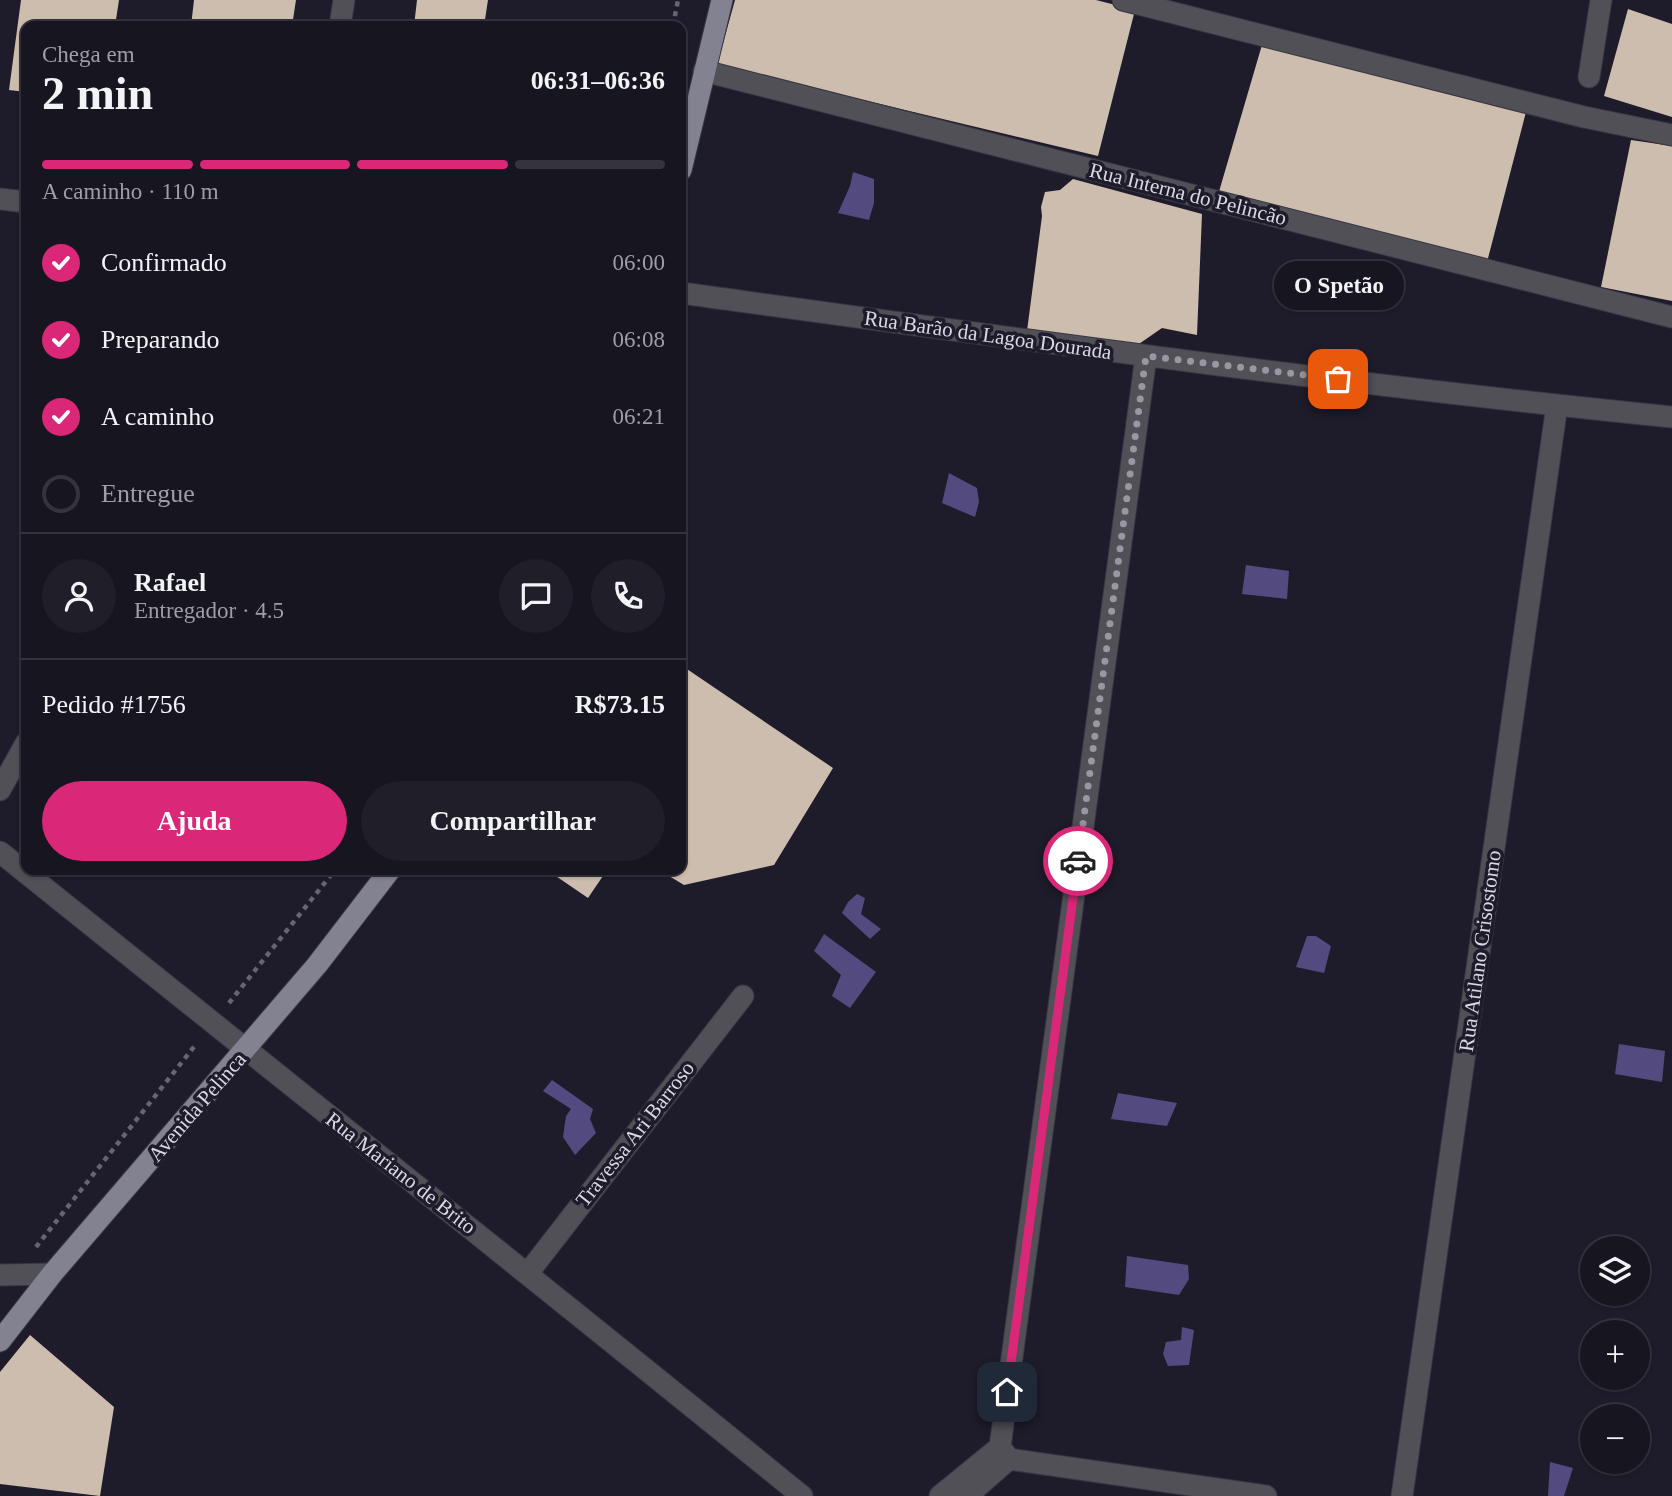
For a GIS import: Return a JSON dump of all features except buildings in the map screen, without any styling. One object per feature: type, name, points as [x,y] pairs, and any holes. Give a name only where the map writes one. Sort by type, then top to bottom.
[{"type":"main road","points":[[686,148],[722,0]]},
{"type":"main road","name":"Avenida Pelinca","points":[[0,1340],[52,1274],[246,1051],[386,875]]},
{"type":"street","points":[[341,21],[344,0]]},
{"type":"street","points":[[1123,0],[1584,117],[1672,135]]},
{"type":"street","points":[[1589,77],[1601,0]]},
{"type":"street","name":"Rua Interna do Pelincão","points":[[704,71],[1672,317]]},
{"type":"street","points":[[0,199],[21,201]]},
{"type":"street","name":"Rua Barão da Lagoa Dourada","points":[[686,294],[1146,356],[1672,417]]},
{"type":"street","points":[[967,1496],[1004,1453],[1146,356]]},
{"type":"street","name":"Rua Atilano Crisostomo","points":[[1402,1496],[1557,405]]},
{"type":"street","points":[[0,790],[21,752]]},
{"type":"street","name":"Rua Mariano de Brito","points":[[0,852],[21,869]]},
{"type":"street","name":"Rua Mariano de Brito","points":[[28,875],[212,1024],[528,1273],[802,1496]]},
{"type":"street","name":"Travessa Ari Barroso","points":[[528,1273],[743,996]]},
{"type":"street","points":[[7,1275],[52,1274]]},
{"type":"street","points":[[940,1496],[1004,1453],[1266,1496]]},
{"type":"path","points":[[674,21],[678,0]]},
{"type":"path","points":[[7,1275],[331,875]]},
{"type":"shaded area","points":[[853,172],[874,179],[874,203],[869,220],[838,213]]},
{"type":"shaded area","points":[[949,473],[977,488],[979,502],[975,517],[942,503]]},
{"type":"shaded area","points":[[1246,565],[1289,571],[1287,599],[1242,594]]},
{"type":"shaded area","points":[[857,894],[865,898],[861,914],[881,929],[870,939],[842,913],[848,902]]},
{"type":"shaded area","points":[[824,934],[876,972],[850,1008],[832,996],[841,975],[814,951]]},
{"type":"shaded area","points":[[1307,936],[1316,936],[1331,946],[1324,973],[1296,967]]},
{"type":"shaded area","points":[[1619,1044],[1665,1051],[1662,1082],[1615,1074]]},
{"type":"shaded area","points":[[552,1080],[593,1109],[590,1119],[596,1133],[575,1155],[563,1137],[566,1116],[571,1109],[543,1091]]},
{"type":"shaded area","points":[[1118,1093],[1177,1103],[1167,1126],[1111,1119]]},
{"type":"shaded area","points":[[1127,1256],[1188,1265],[1189,1279],[1179,1295],[1125,1287]]},
{"type":"shaded area","points":[[1182,1327],[1194,1330],[1189,1365],[1168,1366],[1163,1354],[1166,1342],[1181,1340]]},
{"type":"shaded area","points":[[1550,1462],[1573,1468],[1564,1496],[1548,1496]]},
{"type":"way so far","points":[[1078,861],[1146,356],[1338,379]]},
{"type":"place","name":"O Spetão","points":[[1338,379]]},
{"type":"route","points":[[1007,1392],[1078,861]]}]
